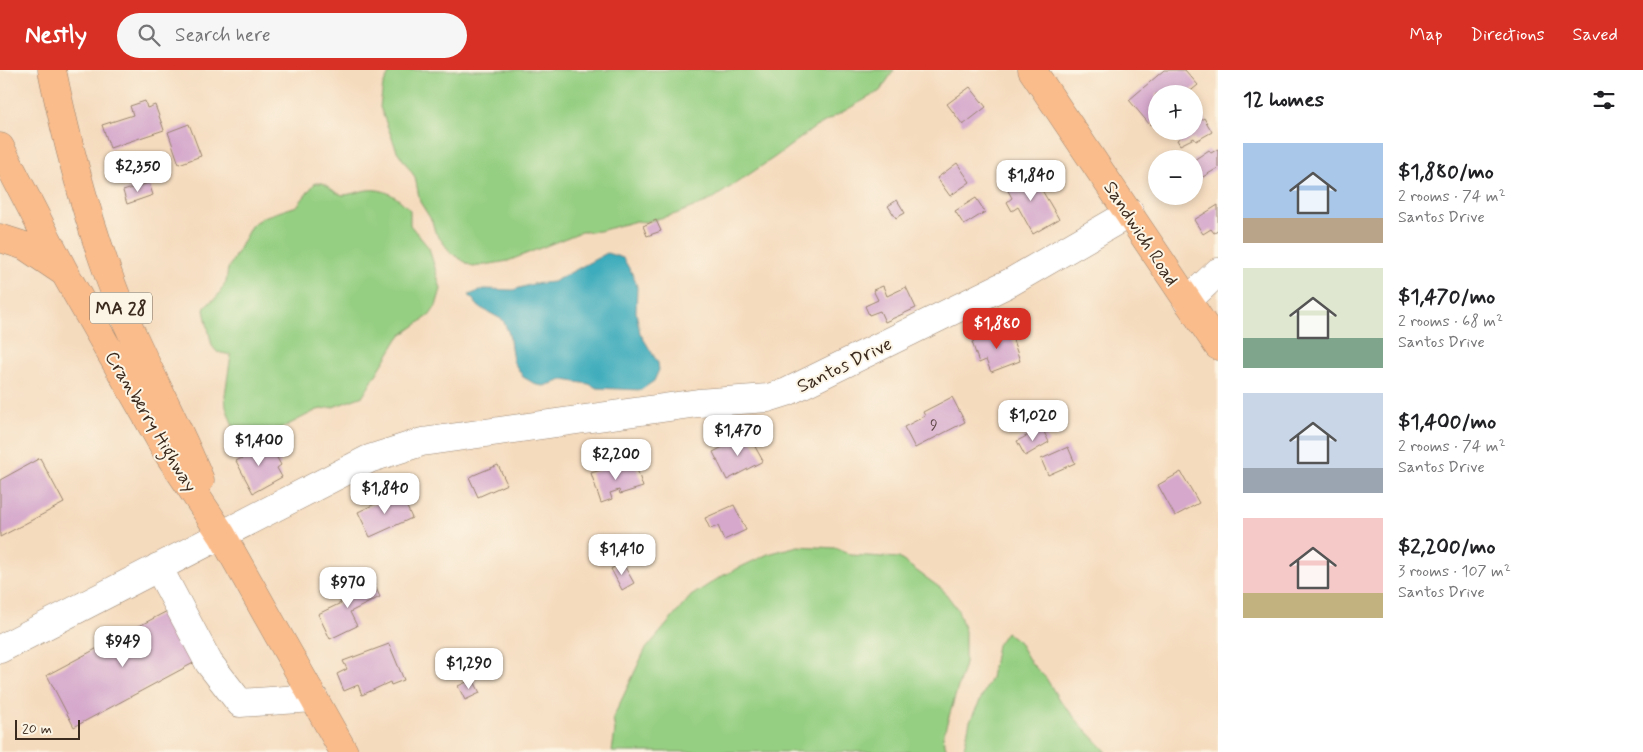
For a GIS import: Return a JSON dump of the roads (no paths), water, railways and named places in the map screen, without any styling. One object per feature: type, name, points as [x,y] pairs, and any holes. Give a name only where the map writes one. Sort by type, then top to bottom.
[{"type":"main road","name":"Cranberry Highway","points":[[52,70],[74,170],[106,267],[141,354],[185,443],[222,535]]},
{"type":"main road","name":"Sandwich Road","points":[[1032,70],[1218,346]]},
{"type":"main road","name":"Cranberry Highway","points":[[0,147],[66,275],[167,452],[222,535],[344,752]]},
{"type":"main road","points":[[0,238],[25,246],[66,275]]},
{"type":"street","name":"Santos Drive","points":[[0,649],[369,459],[422,442],[688,404],[768,398],[787,392],[1011,282],[1130,213]]},
{"type":"street","points":[[1187,301],[1218,272]]},
{"type":"street","points":[[158,567],[209,663],[240,703],[314,698]]},
{"type":"water","points":[[607,253],[623,258],[634,277],[637,287],[636,312],[640,333],[658,363],[659,370],[654,381],[641,390],[597,388],[589,384],[563,380],[544,386],[537,385],[523,377],[513,361],[509,334],[503,320],[479,307],[469,295],[484,289],[513,290],[533,284],[553,282]]}]
